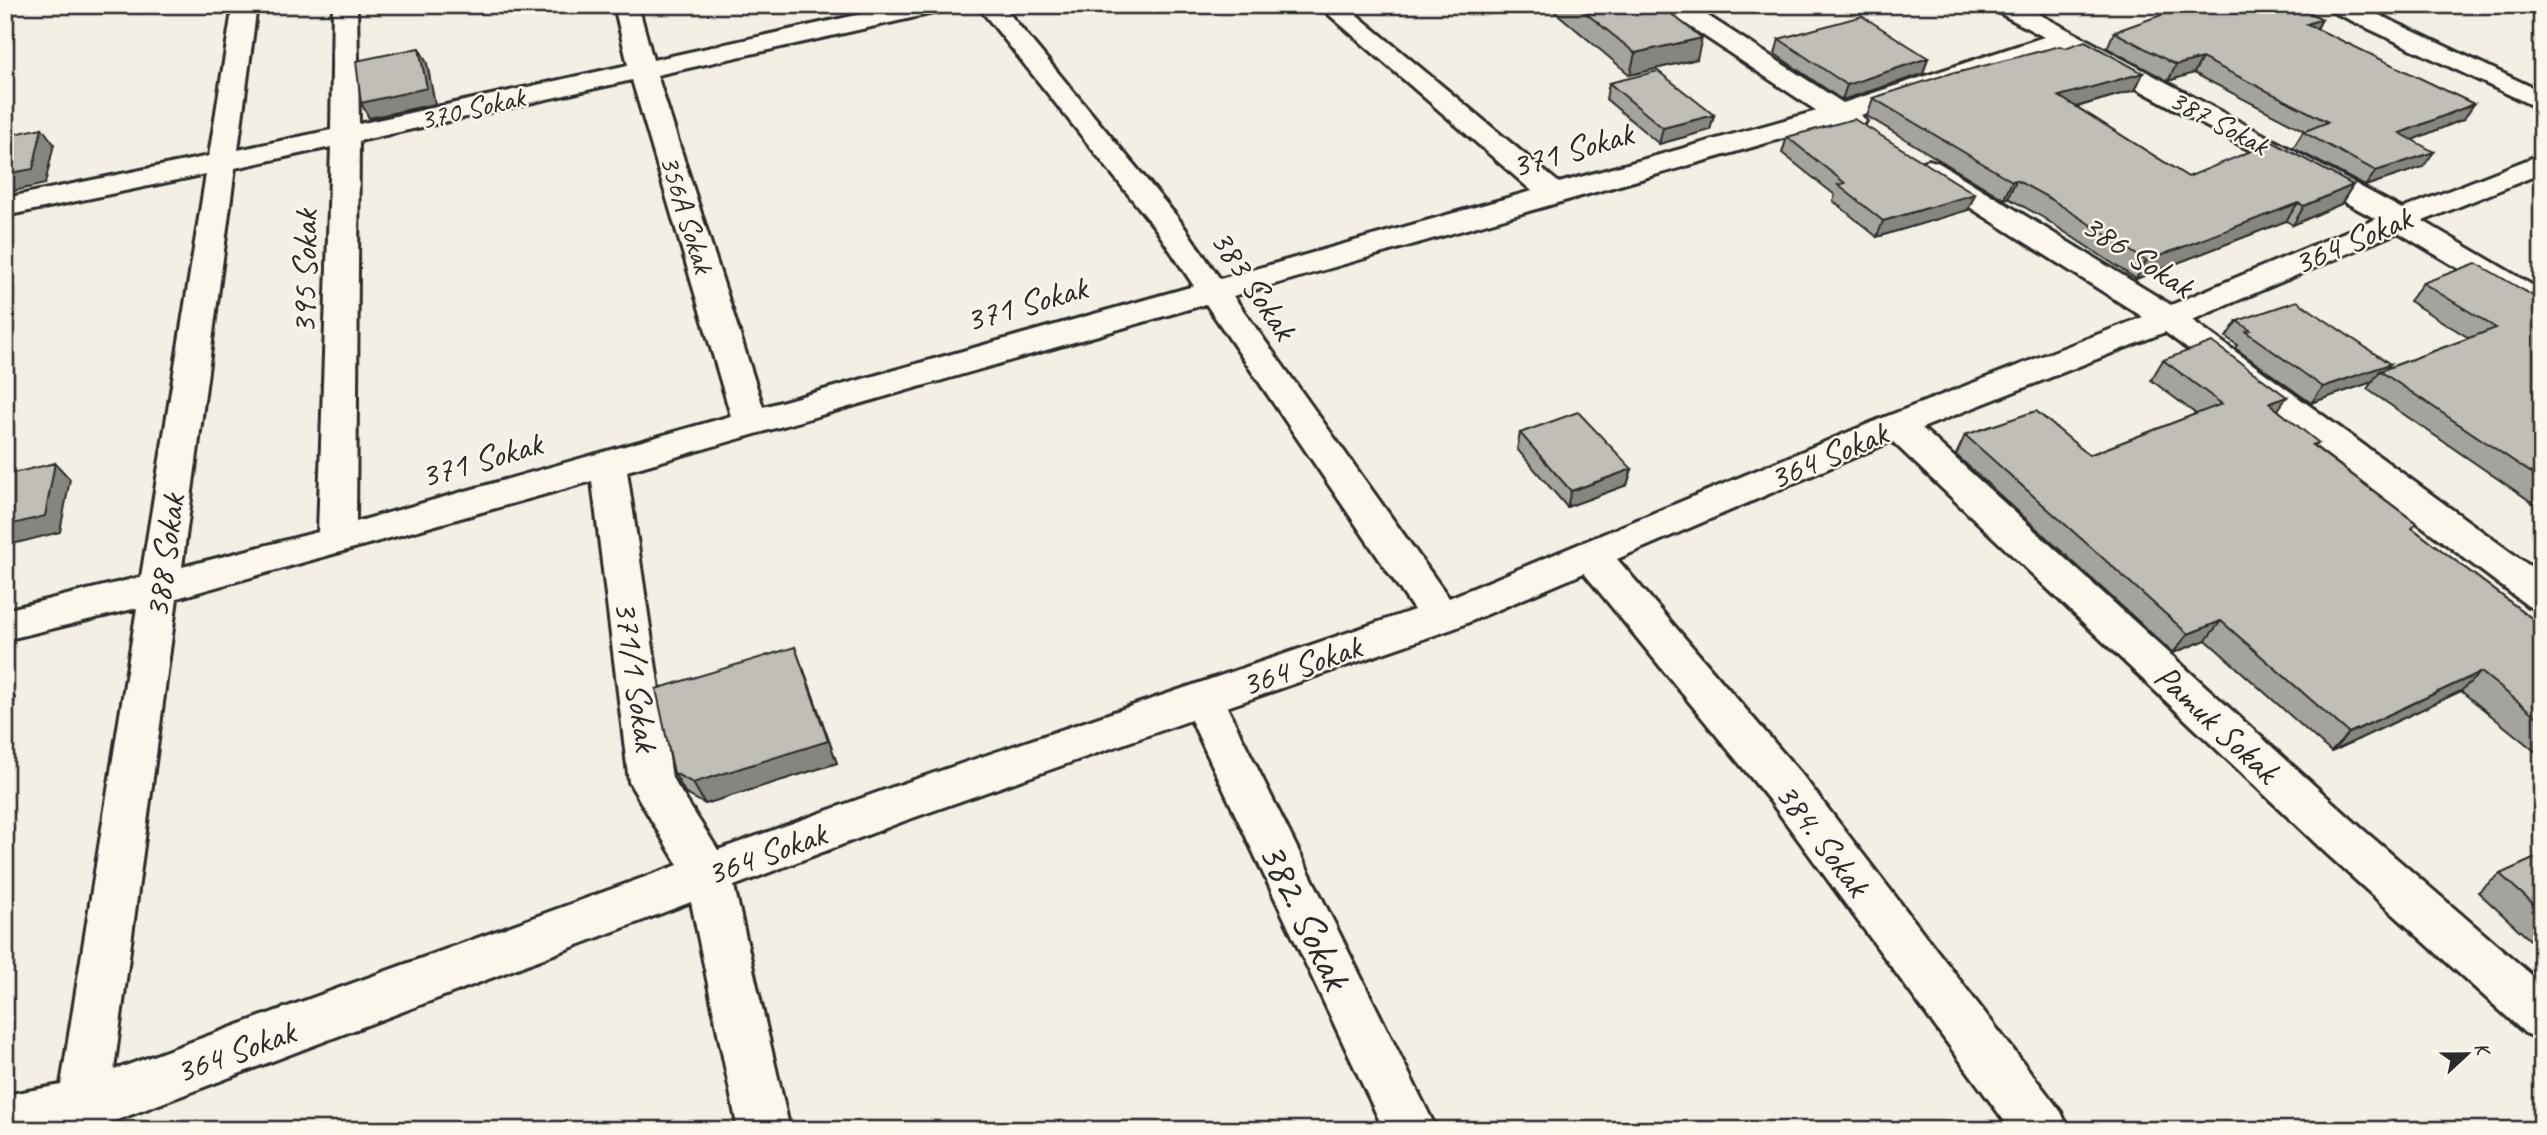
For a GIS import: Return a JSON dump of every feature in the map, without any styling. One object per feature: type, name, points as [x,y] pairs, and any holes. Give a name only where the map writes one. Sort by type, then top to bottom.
[{"type":"street","name":"388 Sokak","points":[[69,1122],[159,588],[245,5]]},
{"type":"street","name":"395 Sokak","points":[[337,541],[345,5]]},
{"type":"street","name":"356A Sokak","points":[[626,5],[642,68],[750,422]]},
{"type":"street","name":"370 Sokak","points":[[5,207],[345,138],[642,68],[938,5]]},
{"type":"street","name":"383 Sokak","points":[[989,5],[1167,224],[1441,617]]},
{"type":"street","points":[[1330,5],[1554,194]]},
{"type":"street","points":[[1674,5],[1874,135]]},
{"type":"street","name":"387 Sokak","points":[[2003,5],[2400,220],[2542,305]]},
{"type":"street","points":[[2338,5],[2542,102]]},
{"type":"street","name":"371 Sokak","points":[[5,625],[337,541],[1839,113],[2064,39]]},
{"type":"street","name":"386 Sokak","points":[[1909,156],[2167,317],[2542,596]]},
{"type":"street","name":"364 Sokak","points":[[5,1122],[69,1122],[708,874],[890,807],[1441,617],[1592,556],[1897,425],[2112,342],[2542,163]]},
{"type":"street","name":"Pamuk Sokak","points":[[1897,425],[2344,841],[2542,1016]]},
{"type":"street","name":"371/1 Sokak","points":[[608,463],[651,782],[708,874],[764,1130]]},
{"type":"street","name":"384. Sokak","points":[[1592,556],[1786,788],[2043,1130]]},
{"type":"street","name":"382. Sokak","points":[[1202,699],[1411,1130]]},
{"type":"building","points":[[1576,5],[1660,5],[1702,38],[1635,53]]},
{"type":"building","points":[[2189,5],[2295,5],[2322,19],[2307,24],[2474,104],[2400,133],[2434,152],[2376,171],[2303,132],[2328,122],[2202,58],[2176,65],[2114,32]]},
{"type":"building","points":[[1862,16],[1928,58],[1847,85],[1779,39]]},
{"type":"building","points":[[2085,41],[2143,73],[2059,96],[2188,177],[2273,142],[2353,185],[2304,206],[2298,203],[2146,261],[2051,199],[2016,180],[2012,181],[1873,98],[1954,72],[2060,46],[2065,48]]},
{"type":"building","points":[[419,48],[427,88],[361,103],[356,61]]},
{"type":"building","points":[[1658,71],[1714,115],[1663,128],[1609,83]]},
{"type":"building","points":[[1854,119],[1975,194],[1883,221],[1838,185],[1845,183],[1787,137]]},
{"type":"building","points":[[42,128],[33,169],[5,174],[5,136]]},
{"type":"building","points":[[2476,263],[2542,301],[2542,480],[2380,371],[2496,328],[2423,283]]},
{"type":"building","points":[[2297,301],[2390,364],[2323,387],[2246,332],[2250,330],[2237,321]]},
{"type":"building","points":[[2212,342],[2287,397],[2269,403],[2319,443],[2312,445],[2416,523],[2412,528],[2542,626],[2542,721],[2481,672],[2349,733],[2221,621],[2188,634],[1965,435],[2036,411],[2089,455],[2222,404],[2163,360]]},
{"type":"building","points":[[1578,412],[1632,469],[1571,491],[1520,433]]},
{"type":"building","points":[[55,463],[45,516],[5,526],[5,475]]},
{"type":"building","points":[[795,647],[828,741],[693,783],[674,773],[656,689]]},
{"type":"building","points":[[2542,855],[2542,912],[2500,874]]}]
